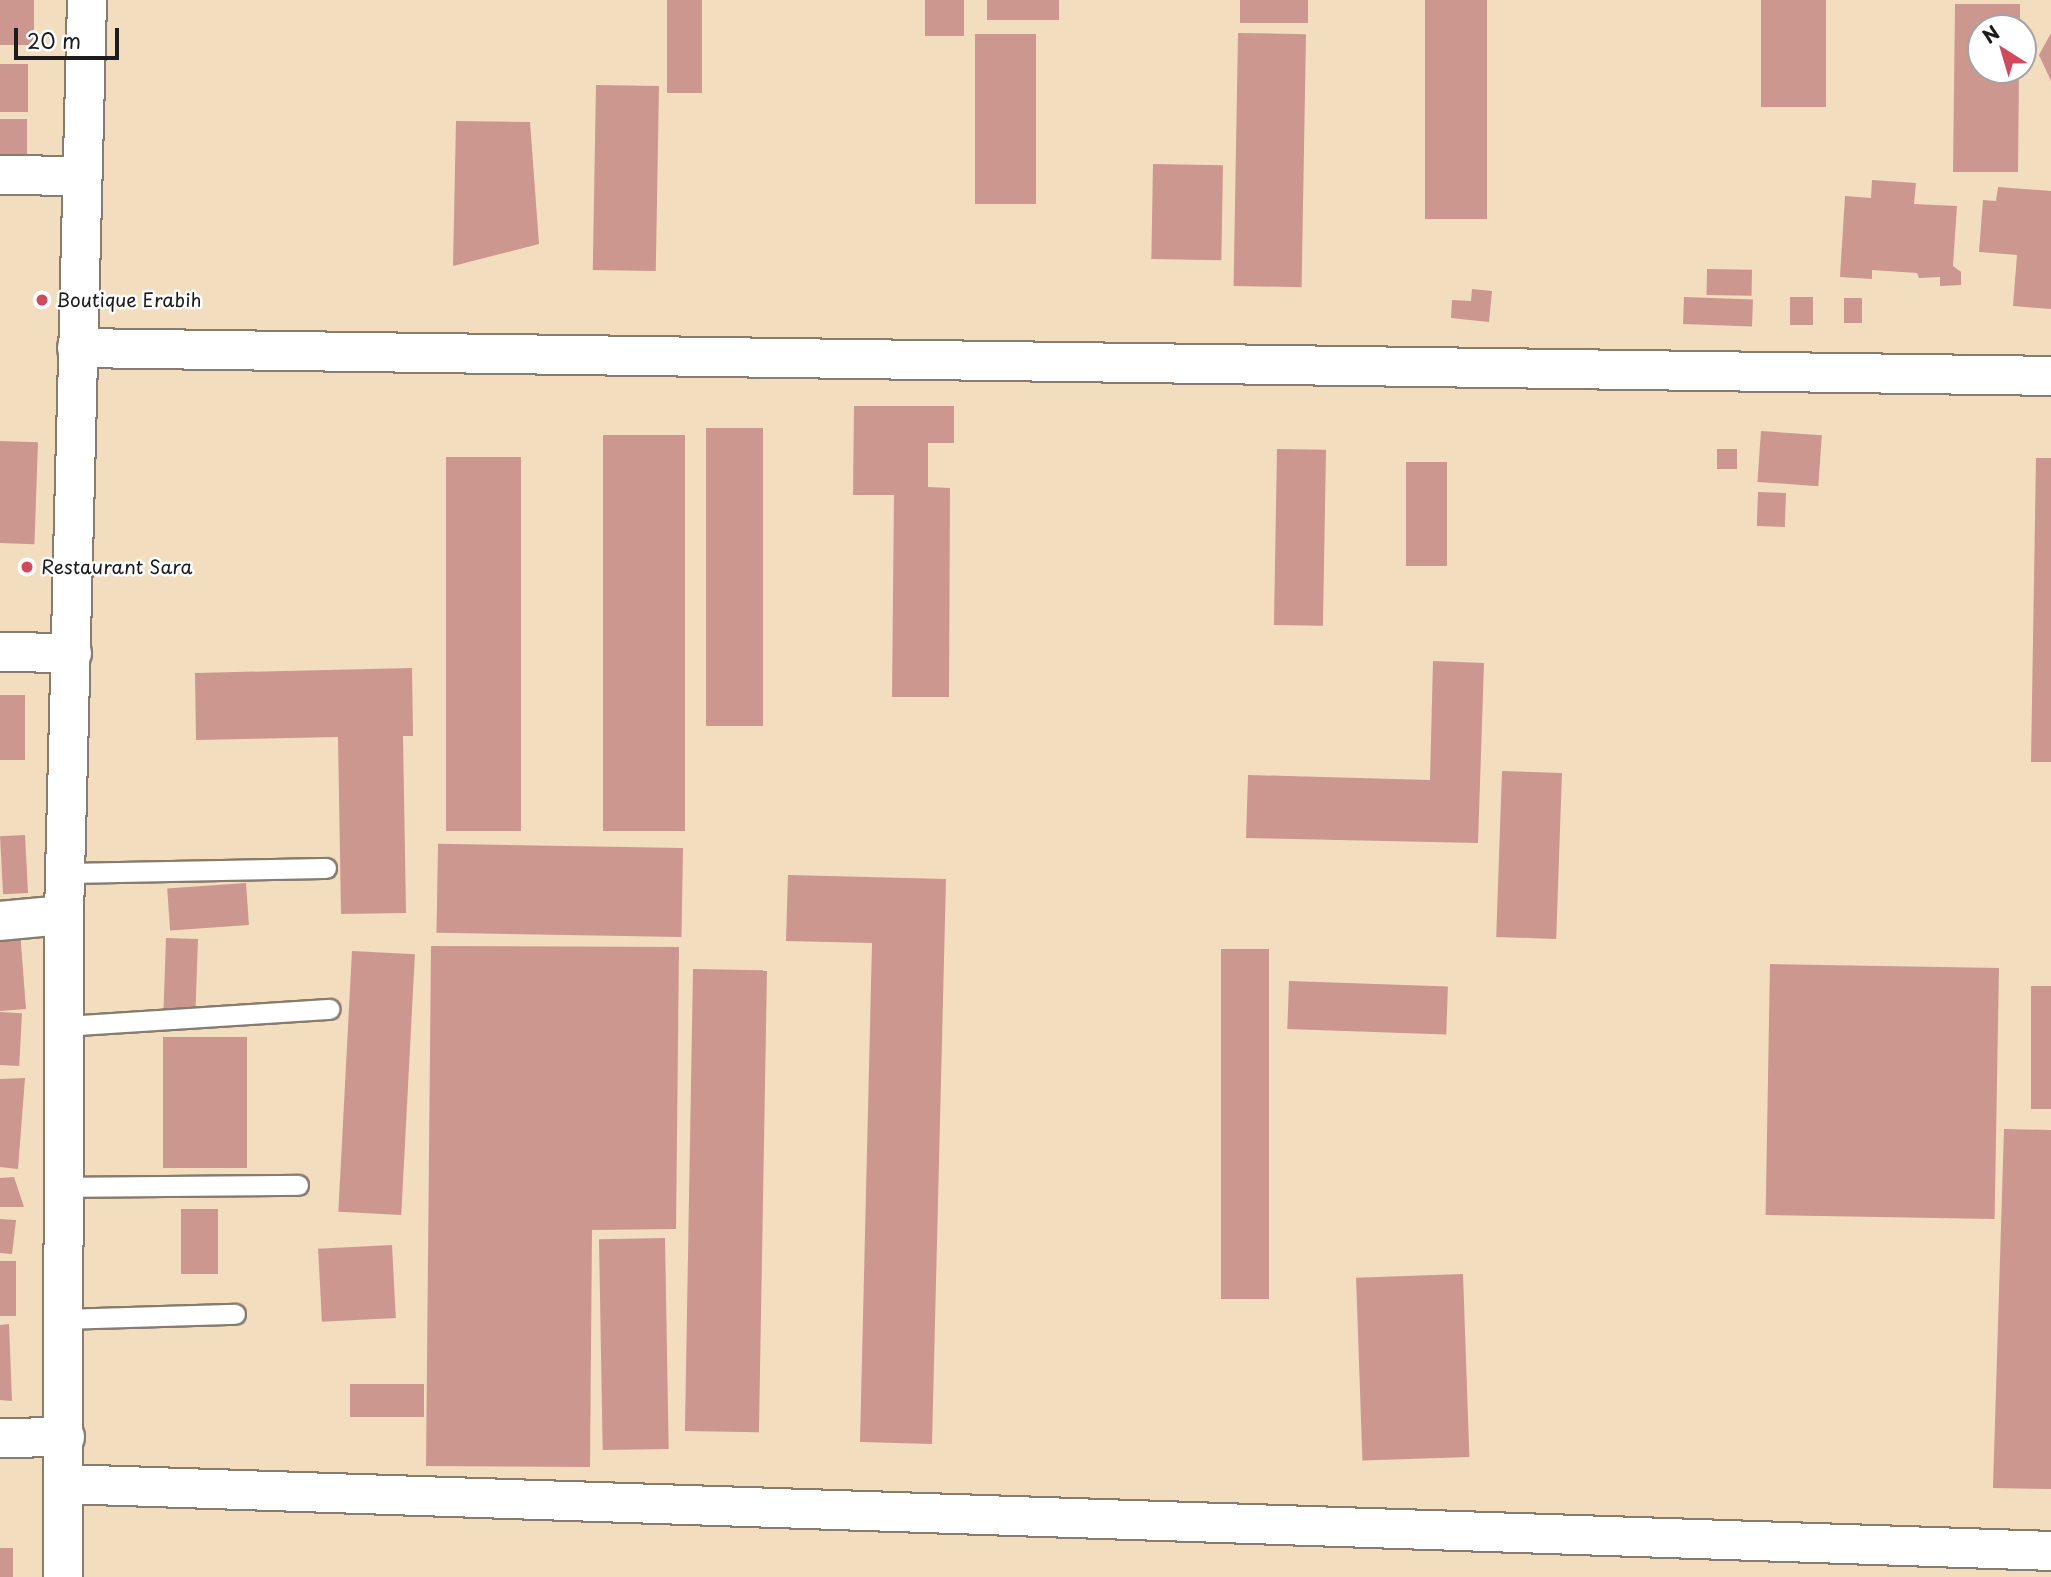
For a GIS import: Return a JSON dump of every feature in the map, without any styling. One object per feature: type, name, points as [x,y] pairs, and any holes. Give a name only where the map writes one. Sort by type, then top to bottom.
[{"type":"street","points":[[63,1577],[65,1437],[61,1187],[64,915],[87,0]]},
{"type":"street","points":[[0,175],[82,176]]},
{"type":"street","points":[[78,348],[2051,376]]},
{"type":"street","points":[[0,652],[72,653]]},
{"type":"street","points":[[0,921],[64,915]]},
{"type":"street","points":[[0,1438],[65,1437]]},
{"type":"street","points":[[64,1484],[2051,1551]]},
{"type":"lane","points":[[65,873],[326,868]]},
{"type":"lane","points":[[64,1026],[329,1009]]},
{"type":"lane","points":[[61,1187],[298,1185]]},
{"type":"lane","points":[[63,1319],[235,1314]]},
{"type":"building","points":[[0,0],[34,0],[34,45],[0,45]]},
{"type":"building","points":[[667,0],[702,0],[702,93],[667,93]]},
{"type":"building","points":[[925,0],[964,0],[964,36],[925,36]]},
{"type":"building","points":[[987,0],[1059,0],[1059,20],[987,20]]},
{"type":"building","points":[[1240,0],[1308,0],[1308,23],[1240,23]]},
{"type":"building","points":[[1425,0],[1487,0],[1487,219],[1425,219]]},
{"type":"building","points":[[1761,0],[1826,0],[1826,107],[1761,107]]},
{"type":"building","points":[[1955,4],[2020,4],[2020,14],[1967,14],[1967,84],[2019,84],[2018,172],[1953,172]]},
{"type":"building","points":[[1238,33],[1306,34],[1302,287],[1234,286]]},
{"type":"building","points":[[2051,33],[2051,81],[2039,55]]},
{"type":"building","points":[[975,34],[1036,34],[1036,204],[975,204]]},
{"type":"building","points":[[0,64],[28,64],[28,112],[0,112]]},
{"type":"building","points":[[596,85],[659,86],[656,271],[593,270]]},
{"type":"building","points":[[0,119],[27,119],[27,160],[0,160]]},
{"type":"building","points":[[456,121],[530,122],[539,244],[453,266]]},
{"type":"building","points":[[1153,164],[1223,165],[1221,260],[1151,259]]},
{"type":"building","points":[[1872,180],[1916,183],[1914,204],[1957,206],[1953,266],[1961,272],[1961,285],[1940,286],[1940,277],[1919,278],[1917,273],[1872,270],[1872,279],[1840,277],[1845,196],[1871,198]]},
{"type":"building","points":[[1998,187],[2051,191],[2051,309],[2013,306],[2017,255],[1979,252],[1983,200],[1996,201]]},
{"type":"building","points":[[1707,269],[1752,270],[1752,296],[1707,295]]},
{"type":"building","points":[[1472,289],[1492,291],[1489,322],[1451,318],[1452,300],[1471,301]]},
{"type":"building","points":[[1684,297],[1753,299],[1752,326],[1683,324]]},
{"type":"building","points":[[1790,297],[1813,297],[1813,325],[1790,325]]},
{"type":"building","points":[[1844,298],[1862,298],[1862,323],[1844,323]]},
{"type":"building","points":[[854,406],[954,406],[954,443],[928,443],[928,487],[950,488],[949,697],[892,697],[894,495],[853,495]]},
{"type":"building","points":[[706,428],[763,428],[763,726],[706,726]]},
{"type":"building","points":[[1761,431],[1822,435],[1818,486],[1757,482]]},
{"type":"building","points":[[603,435],[685,435],[685,831],[603,831]]},
{"type":"building","points":[[0,441],[38,442],[34,544],[0,543]]},
{"type":"building","points":[[1277,449],[1326,450],[1323,626],[1274,625]]},
{"type":"building","points":[[1717,449],[1737,449],[1737,469],[1717,469]]},
{"type":"building","points":[[446,457],[521,457],[521,831],[446,831]]},
{"type":"building","points":[[2036,458],[2051,458],[2051,762],[2031,762]]},
{"type":"building","points":[[1406,462],[1447,462],[1447,566],[1406,566]]},
{"type":"building","points":[[1758,492],[1786,493],[1785,527],[1757,526]]},
{"type":"building","points":[[1433,661],[1484,663],[1478,843],[1246,838],[1248,775],[1430,780]]},
{"type":"building","points":[[412,668],[413,736],[403,736],[406,913],[341,914],[338,737],[196,740],[195,673]]},
{"type":"building","points":[[0,695],[25,695],[25,760],[0,760]]},
{"type":"building","points":[[1502,771],[1562,773],[1556,939],[1496,937]]},
{"type":"building","points":[[25,835],[28,893],[3,894],[0,836]]},
{"type":"building","points":[[438,844],[683,848],[681,937],[436,933]]},
{"type":"building","points":[[788,875],[946,879],[932,1444],[860,1442],[872,943],[786,941]]},
{"type":"building","points":[[246,883],[249,925],[170,930],[167,889]]},
{"type":"building","points":[[20,931],[26,1009],[0,1011],[0,933]]},
{"type":"building","points":[[166,938],[198,939],[195,1011],[163,1010]]},
{"type":"building","points":[[431,946],[679,947],[676,1229],[592,1230],[590,1467],[426,1466]]},
{"type":"building","points":[[1221,949],[1269,949],[1269,1299],[1221,1299]]},
{"type":"building","points":[[352,951],[415,954],[401,1215],[338,1212]]},
{"type":"building","points":[[1770,964],[1999,968],[1995,1219],[1766,1215]]},
{"type":"building","points":[[693,969],[767,970],[759,1432],[685,1431]]},
{"type":"building","points":[[1289,981],[1448,987],[1446,1035],[1287,1029]]},
{"type":"building","points":[[2031,986],[2051,986],[2051,1109],[2031,1109]]},
{"type":"building","points":[[0,1012],[22,1013],[19,1066],[0,1065]]},
{"type":"building","points":[[163,1037],[247,1037],[247,1168],[163,1168]]},
{"type":"building","points":[[25,1078],[18,1169],[0,1167],[0,1079]]},
{"type":"building","points":[[2004,1129],[2051,1130],[2051,1489],[1993,1488]]},
{"type":"building","points":[[14,1177],[24,1207],[0,1207],[0,1178]]},
{"type":"building","points":[[181,1209],[218,1209],[218,1274],[181,1274]]},
{"type":"building","points":[[0,1219],[16,1220],[12,1254],[0,1253]]},
{"type":"building","points":[[665,1238],[669,1449],[603,1450],[599,1239]]},
{"type":"building","points":[[392,1245],[396,1318],[322,1322],[318,1249]]},
{"type":"building","points":[[0,1261],[16,1261],[16,1316],[0,1316]]},
{"type":"building","points":[[1463,1274],[1469,1457],[1362,1461],[1356,1278]]},
{"type":"building","points":[[9,1324],[12,1401],[0,1400],[0,1325]]},
{"type":"building","points":[[350,1384],[424,1384],[424,1417],[350,1417]]},
{"type":"building","points":[[0,1548],[13,1548],[13,1577],[0,1577]]},
{"type":"place","name":"Boutique Erabih","points":[[42,300]]},
{"type":"place","name":"Restaurant Sara","points":[[27,567]]}]
